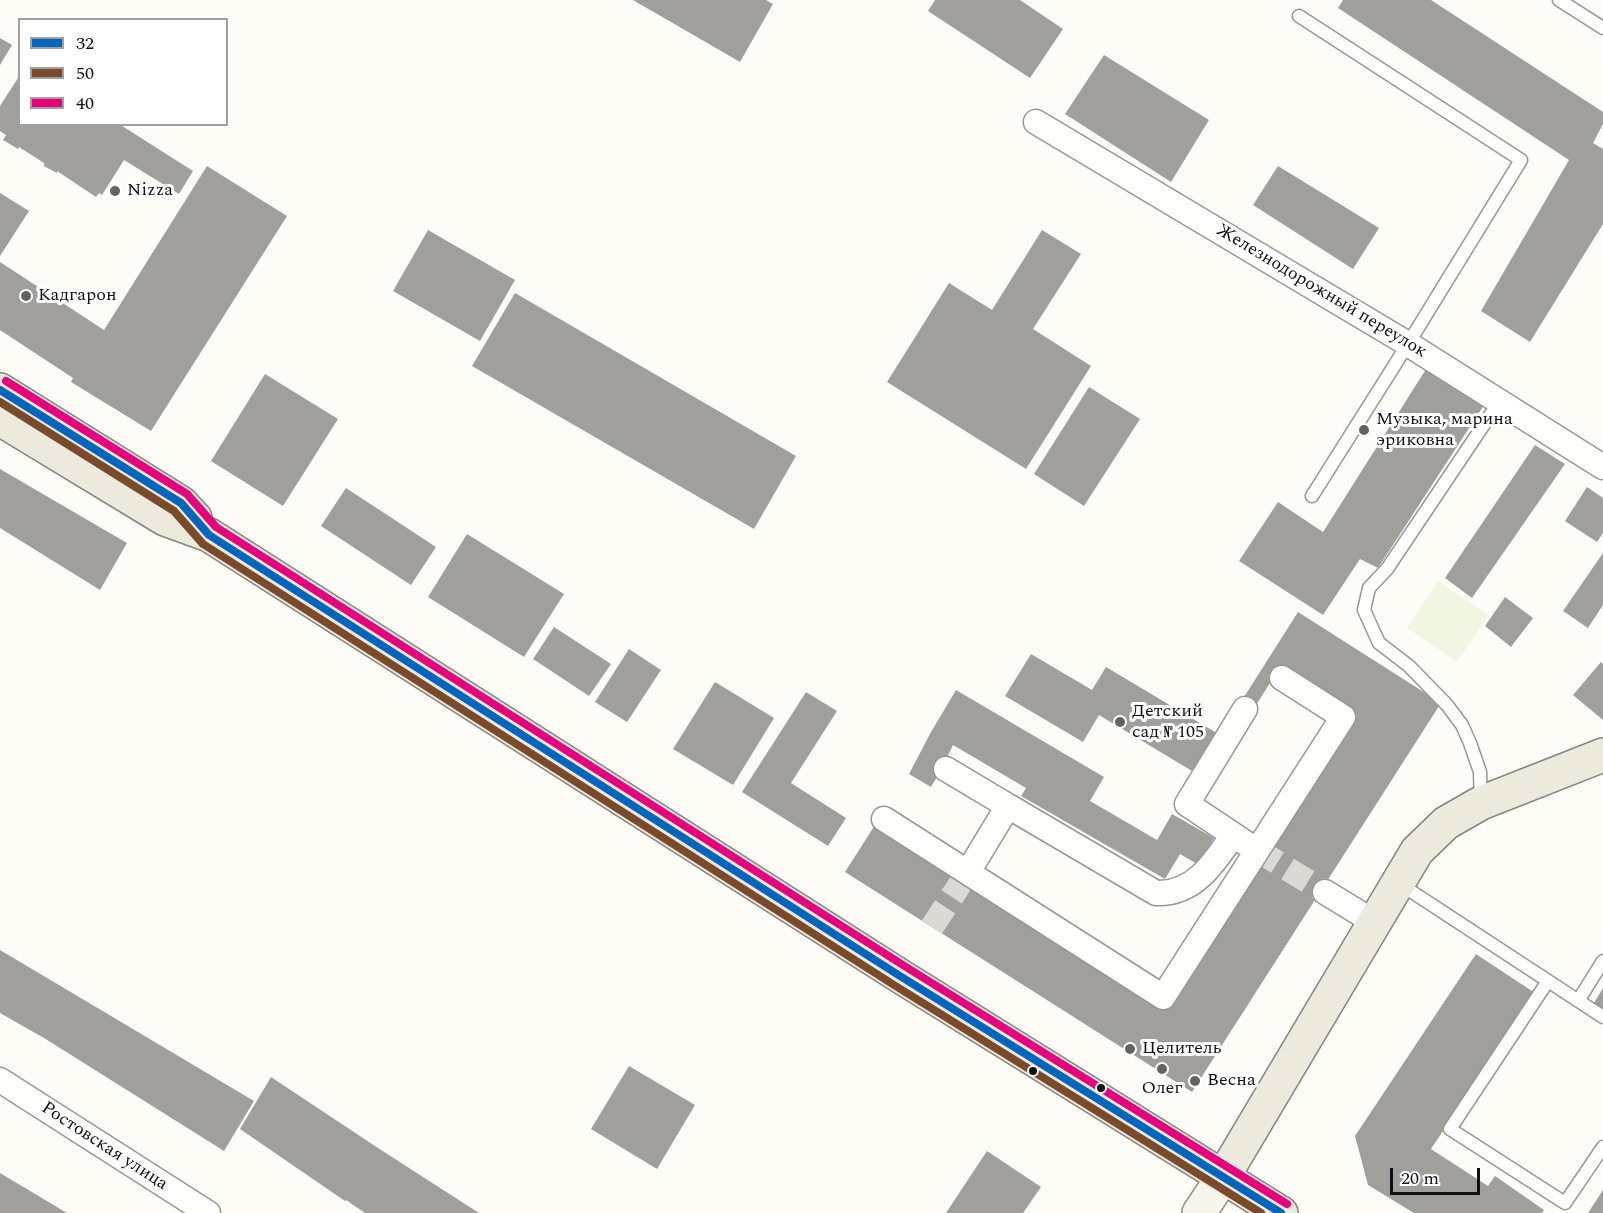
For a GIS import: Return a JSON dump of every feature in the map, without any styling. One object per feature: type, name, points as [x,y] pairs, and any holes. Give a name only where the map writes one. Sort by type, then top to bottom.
[{"type":"main road","points":[[0,390],[181,502],[209,536]]},
{"type":"main road","points":[[0,419],[165,519],[209,536],[890,970],[1281,1213]]},
{"type":"main road","points":[[1223,1177],[1417,851],[1446,823],[1481,803],[1603,755]]},
{"type":"street","name":"Железнодорожный переулок","points":[[1036,122],[1408,344],[1603,467]]},
{"type":"street","points":[[884,819],[1163,997],[1343,717],[1282,678]]},
{"type":"street","points":[[1245,709],[1188,794],[1186,804],[1257,850]]},
{"type":"street","points":[[946,770],[1156,893],[1168,893],[1201,877],[1214,863],[1233,835]]},
{"type":"street","points":[[968,872],[1008,806]]},
{"type":"street","points":[[1325,892],[1374,922]]},
{"type":"street","name":"Ростовская улица","points":[[0,1080],[208,1213]]},
{"type":"street","points":[[1199,1213],[1223,1177]]},
{"type":"lane","points":[[1559,0],[1603,28]]},
{"type":"lane","points":[[1299,16],[1521,160],[1312,496]]},
{"type":"lane","points":[[1481,803],[1480,772],[1462,725],[1447,705],[1409,666],[1379,643],[1364,610],[1369,588],[1387,569],[1499,402]]},
{"type":"lane","points":[[1398,883],[1603,1017]]},
{"type":"lane","points":[[1578,1001],[1603,961]]},
{"type":"lane","points":[[1548,981],[1450,1129],[1565,1203],[1603,1147]]},
{"type":"green space","points":[[1438,581],[1489,615],[1457,662],[1407,628]]},
{"type":"building","points":[[633,0],[766,0],[773,4],[740,62]]},
{"type":"building","points":[[935,0],[1020,0],[1063,29],[1030,78],[928,11]]},
{"type":"building","points":[[1343,0],[1431,0],[1603,112],[1603,124],[1593,143],[1603,149],[1603,224],[1530,342],[1481,311],[1569,160],[1338,8]]},
{"type":"building","points":[[0,38],[12,45],[0,65]]},
{"type":"building","points":[[1104,55],[1209,120],[1171,182],[1065,114]]},
{"type":"building","points":[[18,78],[18,126],[122,126],[193,171],[179,194],[124,160],[102,195],[99,193],[96,197],[57,171],[57,173],[44,166],[44,163],[19,147],[18,149],[3,140],[6,135],[0,131],[0,106]]},
{"type":"building","points":[[207,166],[287,216],[151,431],[71,382],[73,378],[0,330],[0,262],[104,330]]},
{"type":"building","points":[[1278,166],[1379,228],[1353,269],[1253,205]]},
{"type":"building","name":"Кадгарон","points":[[0,193],[29,211],[0,256]]},
{"type":"building","points":[[428,230],[515,280],[480,341],[393,291]]},
{"type":"building","points":[[1042,230],[1081,254],[1033,329],[1091,366],[1026,469],[887,382],[949,283],[992,310]]},
{"type":"building","points":[[515,293],[796,456],[754,529],[472,366]]},
{"type":"building","points":[[1428,366],[1486,402],[1378,568],[1360,559],[1323,615],[1239,561],[1278,502],[1323,532]]},
{"type":"building","points":[[265,374],[338,419],[283,506],[211,461]]},
{"type":"building","points":[[1089,387],[1140,419],[1084,506],[1034,474]]},
{"type":"building","points":[[1535,445],[1565,464],[1472,598],[1445,578]]},
{"type":"building","points":[[0,469],[127,543],[100,590],[0,528]]},
{"type":"building","points":[[1587,487],[1603,498],[1603,533],[1597,542],[1565,521]]},
{"type":"building","points":[[346,488],[436,547],[411,585],[321,526]]},
{"type":"building","points":[[467,534],[564,594],[524,657],[428,597]]},
{"type":"building","points":[[1603,553],[1603,605],[1588,628],[1563,611]]},
{"type":"building","points":[[1505,597],[1533,618],[1511,647],[1485,626]]},
{"type":"building","points":[[1298,612],[1441,703],[1192,1092],[845,872],[875,825],[1165,1009],[1354,714],[1280,667],[1251,713],[1239,705]]},
{"type":"building","points":[[554,627],[611,664],[589,696],[533,659]]},
{"type":"building","points":[[629,649],[661,670],[627,722],[595,702]]},
{"type":"building","points":[[1031,654],[1092,690],[1106,667],[1220,735],[1197,774],[1099,715],[1083,742],[1005,696]]},
{"type":"building","points":[[1601,662],[1603,664],[1603,720],[1573,695]]},
{"type":"building","points":[[715,682],[774,718],[733,785],[673,749]]},
{"type":"building","points":[[956,690],[1104,777],[1090,801],[1157,840],[1172,814],[1214,838],[1199,865],[1180,854],[1165,879],[1021,796],[1026,788],[953,745],[931,787],[909,774]]},
{"type":"building","points":[[806,692],[837,711],[791,783],[846,818],[828,846],[742,792]]},
{"type":"building","points":[[0,950],[254,1101],[224,1151],[0,1013]]},
{"type":"building","points":[[1476,954],[1535,993],[1431,1149],[1488,1186],[1495,1176],[1544,1210],[1542,1213],[1414,1213],[1368,1185],[1355,1136]]},
{"type":"building","points":[[1603,988],[1603,1009],[1594,1003]]},
{"type":"building","points":[[629,1066],[695,1105],[657,1169],[591,1129]]},
{"type":"building","points":[[271,1077],[479,1213],[365,1213],[345,1201],[240,1129]]},
{"type":"building","points":[[987,1151],[1041,1187],[1023,1213],[946,1213]]},
{"type":"building","points":[[0,1173],[67,1213],[0,1213]]},
{"type":"building","points":[[1603,1190],[1603,1213],[1588,1213]]},
{"type":"tunnel","points":[[1257,850],[1325,892]]},
{"type":"tunnel","points":[[932,927],[968,872]]},
{"type":"transit line","name":"40","points":[[6,381],[187,494],[216,527],[906,967],[1287,1204]]},
{"type":"transit line","name":"32","points":[[0,390],[181,503],[209,535],[900,976],[1281,1213]]},
{"type":"transit line","name":"50","points":[[0,402],[174,511],[203,544],[894,985],[1261,1213]]},
{"type":"place","name":"Nizza","points":[[115,191]]},
{"type":"place","name":"Кадгарон","points":[[26,296]]},
{"type":"place","name":"Музыка, марина эриковна","points":[[1364,430]]},
{"type":"place","name":"Детский сад № 105","points":[[1120,722]]},
{"type":"place","name":"Целитель","points":[[1130,1049]]},
{"type":"place","name":"Олег","points":[[1162,1069]]},
{"type":"place","name":"Весна","points":[[1195,1081]]}]
